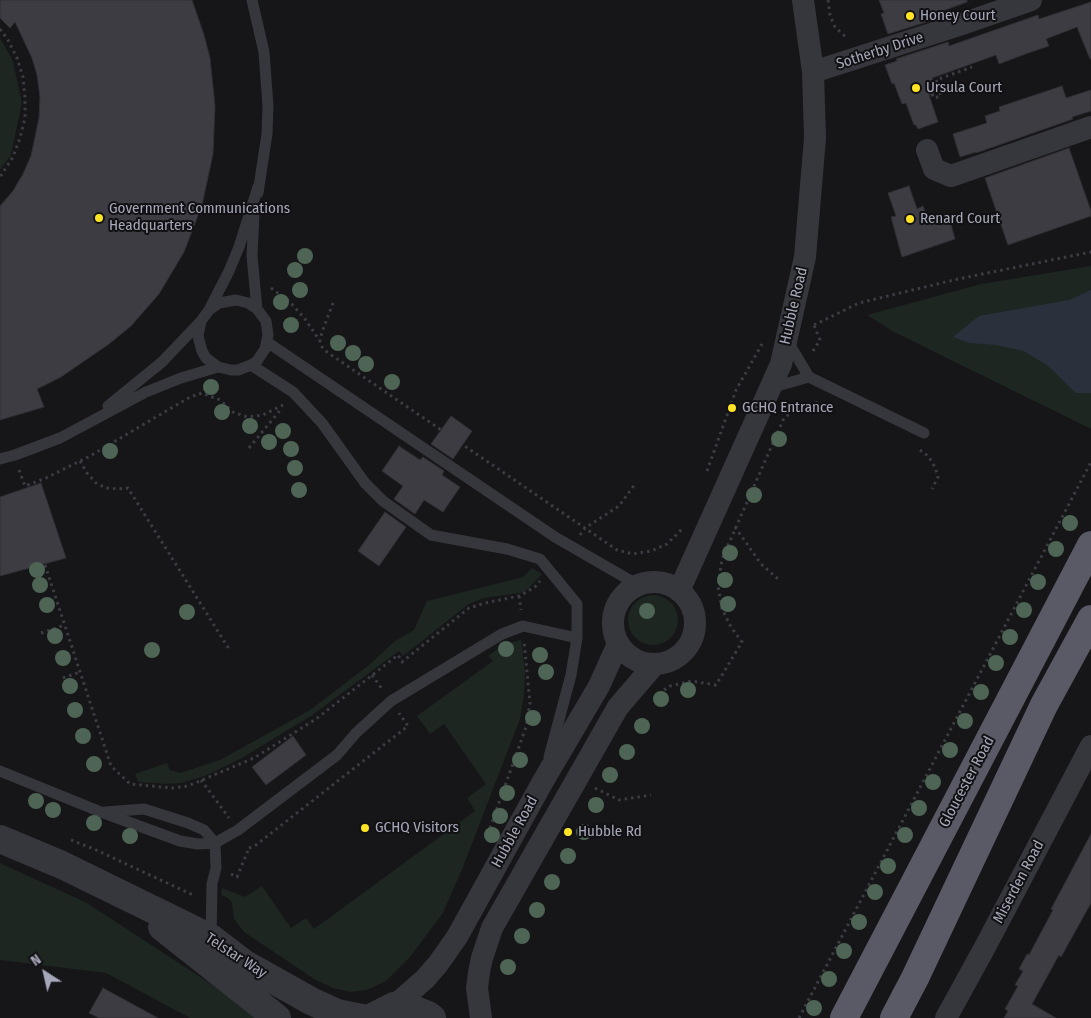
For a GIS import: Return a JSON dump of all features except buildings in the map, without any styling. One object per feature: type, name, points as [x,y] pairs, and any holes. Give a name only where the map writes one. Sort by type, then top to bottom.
[{"type":"highway","name":"Gloucester Road","points":[[844,1018],[1091,545]]},
{"type":"highway","points":[[894,1018],[915,978],[1044,705],[1091,620]]},
{"type":"street","name":"Hubble Road","points":[[679,591],[781,364],[805,257],[815,138],[813,72],[803,0]]},
{"type":"street","name":"Sotherby Drive","points":[[813,72],[1031,0]]},
{"type":"street","points":[[927,150],[934,169],[951,176],[1091,128]]},
{"type":"street","points":[[648,582],[670,586],[679,591],[692,608],[695,619],[694,631],[688,646],[676,658],[655,664],[644,663],[634,659],[618,644],[613,621],[615,611],[627,592],[638,585],[648,582]]},
{"type":"street","name":"Hubble Road","points":[[394,1006],[438,964],[457,937],[542,783],[599,686],[618,644]]},
{"type":"street","name":"Hubble Road","points":[[481,1018],[477,988],[482,958],[492,928],[618,707],[655,664]]},
{"type":"street","name":"Miserden Road","points":[[946,1018],[1091,746]]},
{"type":"street","name":"Telstar Way","points":[[0,839],[62,865],[211,938],[245,964],[311,1001],[337,1013],[362,1018]]},
{"type":"street","name":"Telstar Way","points":[[111,889],[278,1018]]},
{"type":"street","points":[[898,1018],[915,978]]},
{"type":"street","points":[[370,1018],[394,1006],[413,1009],[432,1018]]},
{"type":"lane","points":[[252,0],[264,52],[268,106],[267,134],[258,187],[252,246],[258,309]]},
{"type":"lane","points":[[89,422],[162,362],[209,310],[239,247],[258,187]]},
{"type":"lane","points":[[201,321],[198,336],[202,351],[206,358],[218,367],[231,370],[245,368],[262,355],[268,342],[268,335],[266,321],[258,309],[248,303],[236,300],[219,303],[209,310]]},
{"type":"lane","points":[[786,339],[809,377],[924,433]]},
{"type":"lane","points":[[268,342],[555,537],[638,585]]},
{"type":"lane","points":[[251,365],[293,392],[322,423],[364,483],[384,501],[431,535],[507,549],[540,559],[577,604],[578,638],[542,783]]},
{"type":"lane","points":[[0,459],[60,438],[146,392],[181,378],[218,367]]},
{"type":"lane","points":[[770,388],[809,377]]},
{"type":"lane","points":[[0,771],[101,812],[180,841],[198,844],[215,842],[238,830],[337,755],[356,733],[391,701],[502,634],[523,626],[578,638]]},
{"type":"lane","points":[[101,812],[144,810],[188,823],[204,830],[215,842],[216,868],[212,884],[211,938]]},
{"type":"path","points":[[0,29],[17,58],[23,77],[25,118],[13,157],[0,178]]},
{"type":"path","points":[[932,94],[934,98],[941,96],[936,80],[972,67]]},
{"type":"path","points":[[1025,150],[1050,223]]},
{"type":"path","points":[[813,325],[859,303],[958,279],[1091,252]]},
{"type":"path","points":[[255,281],[272,288],[290,302],[305,319],[327,352],[617,550],[633,554],[651,551],[667,544],[683,528]]},
{"type":"path","points":[[320,340],[333,303]]},
{"type":"path","points":[[704,478],[736,390],[764,338]]},
{"type":"path","points":[[308,370],[322,347]]},
{"type":"path","points":[[249,448],[293,392]]},
{"type":"path","points":[[14,455],[25,486],[80,461],[190,397],[202,393],[220,400],[233,412],[247,417],[263,415],[284,405]]},
{"type":"path","points":[[658,694],[670,686],[691,681],[716,685],[742,642],[731,627],[722,609],[718,586],[722,559],[784,418],[802,405],[822,401]]},
{"type":"path","points":[[916,448],[928,456],[936,467],[938,477],[932,489]]},
{"type":"path","points":[[80,461],[96,483],[106,488],[118,490],[128,488],[229,649]]},
{"type":"path","points":[[799,1018],[1091,462]]},
{"type":"path","points":[[571,545],[585,528],[619,506],[635,484]]},
{"type":"path","points":[[719,504],[761,564],[778,579]]},
{"type":"path","points":[[45,565],[111,766],[130,784],[172,788],[188,786],[254,758],[316,720],[398,655],[402,662],[469,608],[519,596],[534,587],[550,570]]},
{"type":"path","points":[[486,836],[526,727],[530,703],[519,596]]},
{"type":"path","points":[[40,633],[65,625]]},
{"type":"path","points":[[63,678],[80,672]]},
{"type":"path","points":[[249,848],[256,846],[408,726]]},
{"type":"path","points":[[591,795],[599,780]]},
{"type":"path","points":[[595,788],[619,800],[651,795]]},
{"type":"path","points":[[69,839],[196,897],[212,901]]},
{"type":"shaded area","points":[[0,38],[13,61],[22,103],[11,155],[0,170]]},
{"type":"shaded area","points":[[1091,266],[1091,429],[892,331],[867,315],[981,284]]},
{"type":"shaded area","points":[[532,568],[542,574],[527,590],[520,593],[484,598],[469,604],[403,656],[399,651],[311,716],[240,759],[205,776],[181,783],[138,782],[135,774],[167,763],[170,770],[180,773],[220,760],[310,710],[369,665],[395,641],[414,630],[427,601],[523,577]]},
{"type":"shaded area","points":[[648,595],[658,595],[671,602],[678,615],[678,625],[671,638],[658,645],[648,645],[639,641],[632,634],[628,625],[628,615],[632,606],[639,599]]},
{"type":"shaded area","points":[[521,640],[525,670],[524,695],[520,719],[463,867],[443,913],[410,957],[386,981],[367,990],[351,992],[333,988],[314,979],[244,932],[234,919],[232,903],[228,898],[221,895],[222,888],[245,897],[262,886],[291,928],[306,918],[314,929],[475,811],[467,798],[486,784],[444,724],[430,734],[417,716],[493,661],[488,656],[504,644]]},
{"type":"shaded area","points":[[0,863],[87,903],[234,999],[259,1018],[190,1018],[106,973],[0,960]]},
{"type":"water","points":[[1091,290],[1091,393],[1076,393],[1048,366],[1024,351],[996,345],[969,343],[953,337],[979,316],[1069,300]]},
{"type":"place","name":"Honey Court","points":[[910,16]]},
{"type":"place","name":"Ursula Court","points":[[916,88]]},
{"type":"place","name":"Government Communications Headquarters","points":[[99,218]]},
{"type":"place","name":"Renard Court","points":[[910,219]]},
{"type":"place","name":"GCHQ Entrance","points":[[732,408]]},
{"type":"place","name":"GCHQ Visitors","points":[[365,828]]},
{"type":"place","name":"Hubble Rd","points":[[568,832]]}]
